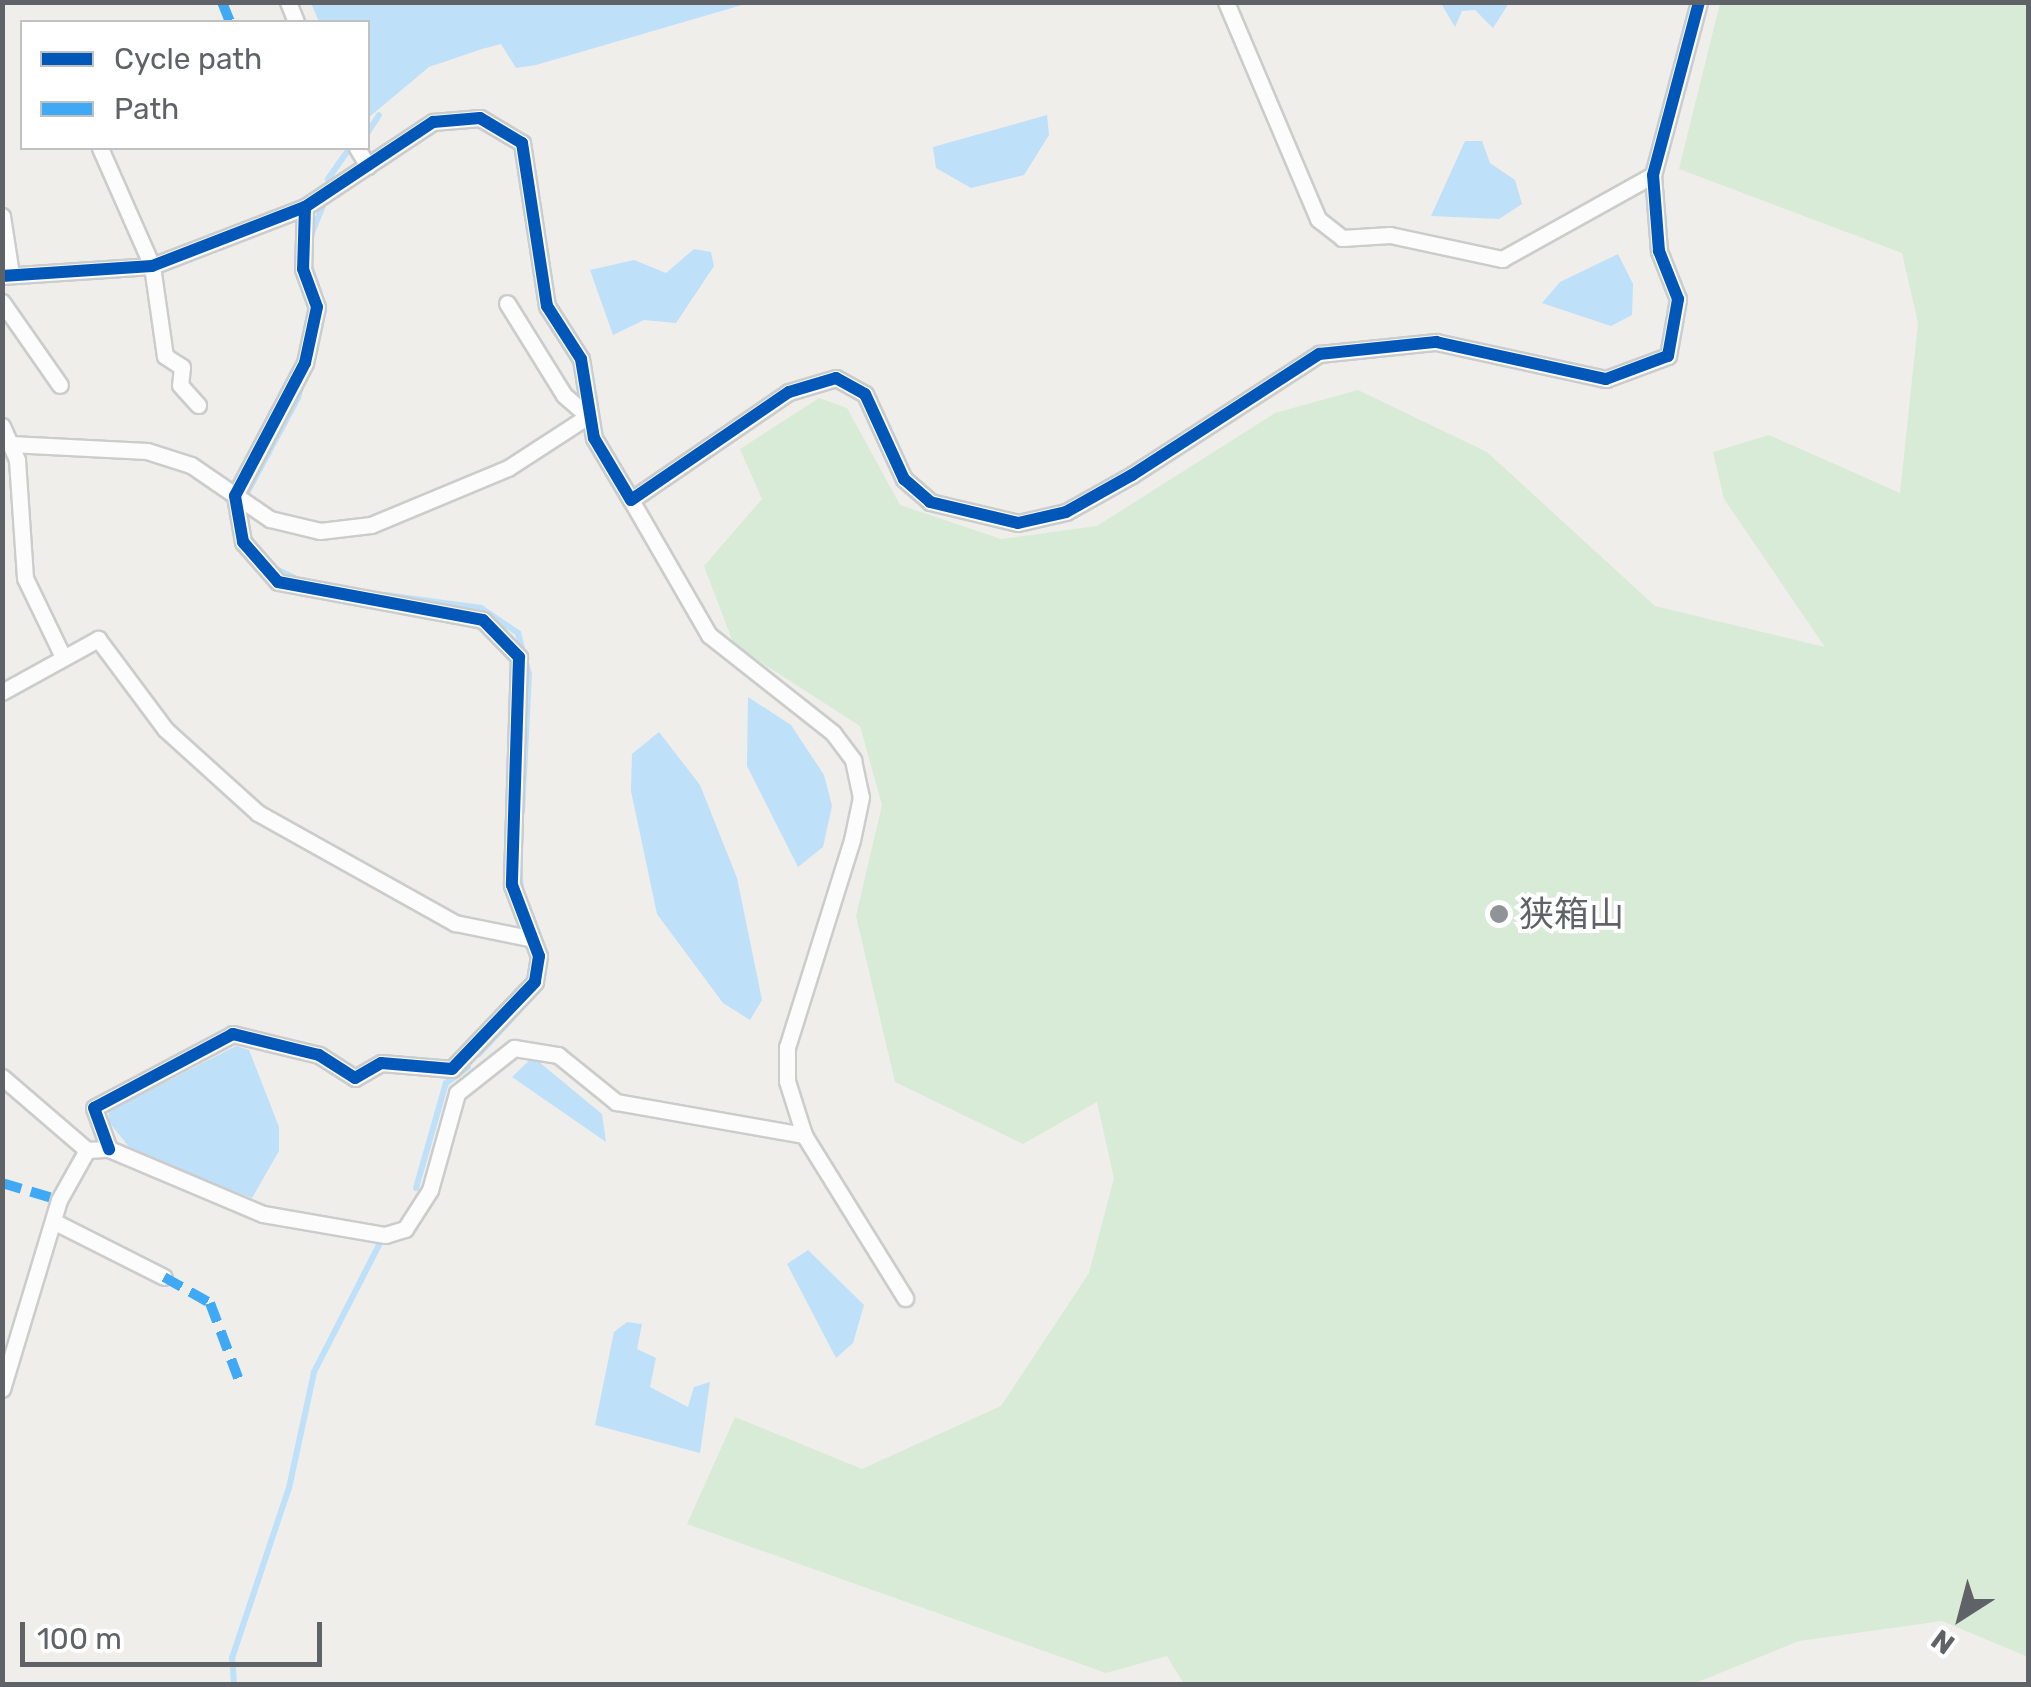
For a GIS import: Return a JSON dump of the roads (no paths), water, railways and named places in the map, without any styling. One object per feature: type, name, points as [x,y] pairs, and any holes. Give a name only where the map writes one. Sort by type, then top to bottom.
[{"type":"street","points":[[1226,2],[1318,219],[1342,238],[1390,235],[1502,259],[1653,175]]},
{"type":"street","points":[[631,500],[812,380],[836,378],[864,394],[904,480],[930,502],[1018,523],[1066,512],[1319,354],[1436,342],[1569,374],[1649,370],[1678,334],[1653,175],[1700,2]]},
{"type":"street","points":[[2,216],[7,275],[152,266],[305,207],[454,117],[480,118],[522,143],[534,256],[547,306],[581,359],[588,416],[631,500],[709,634],[833,732],[853,760],[861,797],[852,840],[786,1047],[804,1135],[906,1298]]},
{"type":"street","points":[[101,150],[152,266],[165,356],[182,367],[180,385],[198,406]]},
{"type":"street","points":[[358,150],[368,166]]},
{"type":"street","points":[[109,1149],[94,1108],[233,1034],[319,1055],[354,1078],[381,1063],[452,1069],[535,982],[539,956],[512,885],[519,657],[504,632],[482,620],[278,582],[248,553],[235,496],[305,362],[317,307],[302,269],[305,207]]},
{"type":"street","points":[[2,302],[60,385]]},
{"type":"street","points":[[507,303],[564,395],[588,416]]},
{"type":"street","points":[[10,444],[147,451],[191,464],[270,519],[320,530],[370,526],[508,468],[588,416]]},
{"type":"street","points":[[2,426],[10,444],[26,578],[62,656]]},
{"type":"street","points":[[2,692],[98,639],[166,728],[284,830],[456,924],[529,938]]},
{"type":"street","points":[[2,1077],[87,1150],[109,1149],[262,1214],[385,1235],[405,1230],[430,1190],[457,1094],[514,1048],[538,1045],[616,1102],[804,1135]]},
{"type":"street","points":[[2,1390],[54,1221],[87,1150]]},
{"type":"street","points":[[54,1221],[164,1277]]},
{"type":"water","points":[[311,2],[749,3],[536,65],[516,68],[501,44],[482,49],[429,67],[370,116],[370,20],[318,20]]},
{"type":"water","points":[[1509,3],[1493,28],[1475,10],[1462,11],[1455,27],[1442,5]]},
{"type":"water","points":[[1047,115],[1049,135],[1024,175],[971,188],[936,168],[933,147]]},
{"type":"water","points":[[1465,141],[1482,141],[1490,163],[1515,180],[1522,204],[1499,219],[1431,216]]},
{"type":"water","points":[[694,249],[711,252],[714,266],[676,323],[644,320],[613,335],[590,270],[634,260],[666,273]]},
{"type":"water","points":[[1618,254],[1633,284],[1632,315],[1611,326],[1542,303],[1560,282]]},
{"type":"water","points":[[748,697],[791,725],[824,775],[832,806],[823,847],[798,867],[747,766]]},
{"type":"water","points":[[659,732],[700,785],[737,878],[762,1000],[750,1020],[723,1003],[657,914],[631,791],[632,754]]},
{"type":"water","points":[[236,1046],[249,1050],[279,1127],[279,1151],[252,1198],[134,1153],[108,1121],[109,1111]]},
{"type":"water","points":[[533,1057],[602,1114],[606,1142],[512,1077]]},
{"type":"water","points":[[808,1250],[864,1305],[853,1343],[836,1358],[787,1264]]},
{"type":"water","points":[[627,1322],[642,1324],[637,1349],[656,1358],[650,1387],[688,1407],[694,1387],[710,1382],[700,1453],[595,1425],[614,1332]]},
{"type":"waterway","points":[[370,129],[379,115]]},
{"type":"waterway","points":[[328,179],[349,150]]},
{"type":"waterway","points":[[309,240],[322,208]]},
{"type":"waterway","points":[[309,262],[321,298]]},
{"type":"waterway","points":[[247,493],[298,398],[322,315]]},
{"type":"waterway","points":[[274,568],[299,580]]},
{"type":"waterway","points":[[385,595],[481,608],[518,633],[529,674],[522,811]]},
{"type":"waterway","points":[[519,868],[522,896]]},
{"type":"waterway","points":[[479,1054],[538,990],[544,954]]},
{"type":"waterway","points":[[416,1188],[446,1083],[468,1067]]},
{"type":"waterway","points":[[234,1684],[232,1658],[289,1488],[314,1372],[379,1245]]},
{"type":"place","name":"狭箱山","points":[[1499,914]]}]
